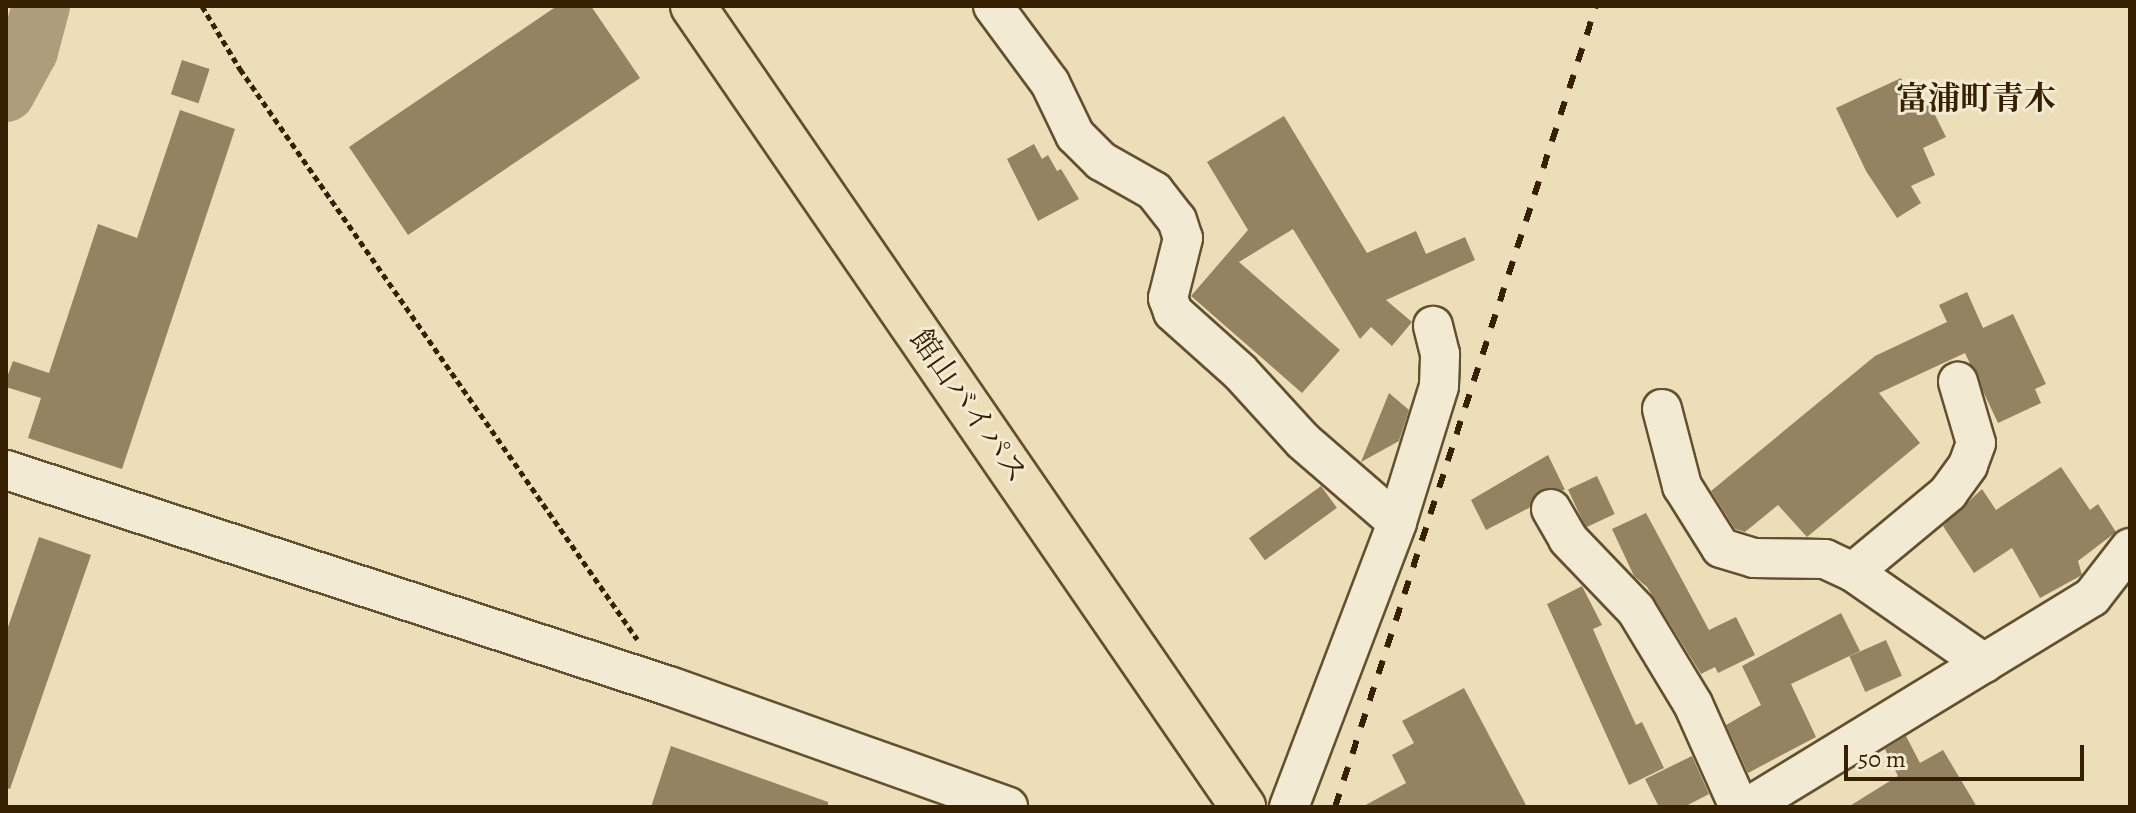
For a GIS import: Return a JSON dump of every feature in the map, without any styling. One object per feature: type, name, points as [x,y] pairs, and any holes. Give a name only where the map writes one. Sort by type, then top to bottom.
[{"type":"highway","name":"館山バイパス","points":[[693,6],[1243,807]]},
{"type":"street","points":[[993,6],[1050,83],[1075,135],[1101,161],[1154,191],[1177,220],[1183,238],[1168,298],[1173,312],[1240,372],[1303,441],[1397,522]]},
{"type":"street","points":[[1289,807],[1397,522],[1439,386],[1440,354],[1433,326]]},
{"type":"street","points":[[1853,572],[1948,493],[1968,465],[1976,443],[1958,382]]},
{"type":"street","points":[[1662,409],[1682,486],[1721,548],[1754,558],[1825,559],[1853,572],[1984,663]]},
{"type":"street","points":[[6,470],[669,686],[1008,807]]},
{"type":"street","points":[[1551,509],[1568,539],[1636,610],[1693,704],[1739,807]]},
{"type":"street","points":[[1748,807],[2092,597],[2130,548]]},
{"type":"path","points":[[202,6],[240,69],[669,686]]},
{"type":"building","points":[[557,6],[591,6],[640,78],[408,235],[349,147]]},
{"type":"building","points":[[182,60],[210,69],[198,103],[171,94]]},
{"type":"building","points":[[1901,78],[1915,108],[1928,101],[1946,137],[1923,148],[1935,175],[1911,186],[1921,203],[1897,218],[1866,171],[1836,108]]},
{"type":"building","points":[[180,110],[235,129],[122,469],[28,438],[41,398],[6,387],[6,380],[13,361],[49,373],[98,224],[137,238]]},
{"type":"building","points":[[1284,116],[1367,253],[1416,231],[1426,254],[1465,237],[1475,260],[1386,300],[1412,322],[1392,346],[1371,327],[1360,339],[1293,229],[1239,262],[1340,350],[1302,393],[1191,296],[1248,230],[1207,162]]},
{"type":"building","points":[[1034,144],[1042,159],[1048,155],[1057,171],[1061,169],[1079,199],[1038,221],[1007,159]]},
{"type":"building","points":[[1967,292],[1983,328],[2013,314],[2046,384],[2035,389],[2041,403],[1998,423],[1965,353],[1879,393],[1920,443],[1807,537],[1778,505],[1745,532],[1735,529],[1711,491],[1875,356],[1947,322],[1939,305]]},
{"type":"building","points":[[1389,393],[1409,410],[1399,441],[1361,462]]},
{"type":"building","points":[[1548,455],[1565,490],[1541,490],[1529,508],[1486,530],[1471,500]]},
{"type":"building","points":[[2061,467],[2090,510],[2098,504],[2116,532],[2078,561],[2082,575],[2040,598],[2012,548],[1974,573],[1943,526],[1982,489],[1996,510]]},
{"type":"building","points":[[1597,476],[1615,514],[1586,528],[1568,490]]},
{"type":"building","points":[[1321,486],[1337,508],[1265,560],[1249,538]]},
{"type":"building","points":[[1646,513],[1709,630],[1736,617],[1755,655],[1718,673],[1715,667],[1701,674],[1647,587],[1634,576],[1612,529]]},
{"type":"building","points":[[39,537],[91,555],[10,789],[6,788],[6,633]]},
{"type":"building","points":[[1582,586],[1602,625],[1593,629],[1610,668],[1636,725],[1642,722],[1664,768],[1629,785],[1547,604]]},
{"type":"building","points":[[1841,613],[1860,651],[1791,684],[1816,737],[1748,773],[1726,725],[1761,705],[1742,666]]},
{"type":"building","points":[[1886,640],[1902,676],[1865,692],[1849,656]]},
{"type":"building","points":[[1464,688],[1527,807],[1362,807],[1406,783],[1392,755],[1414,743],[1402,721]]},
{"type":"building","points":[[1906,736],[1920,763],[1943,750],[1977,807],[1848,807],[1898,776],[1885,749]]},
{"type":"building","points":[[671,746],[828,802],[828,807],[651,807]]},
{"type":"building","points":[[1692,756],[1709,794],[1684,807],[1659,807],[1645,779]]},
{"type":"waterway","points":[[6,93],[29,51],[41,6]]},
{"type":"railway","points":[[1335,807],[1596,6]]},
{"type":"district","name":"富浦町青木","points":[[1976,98]]}]
